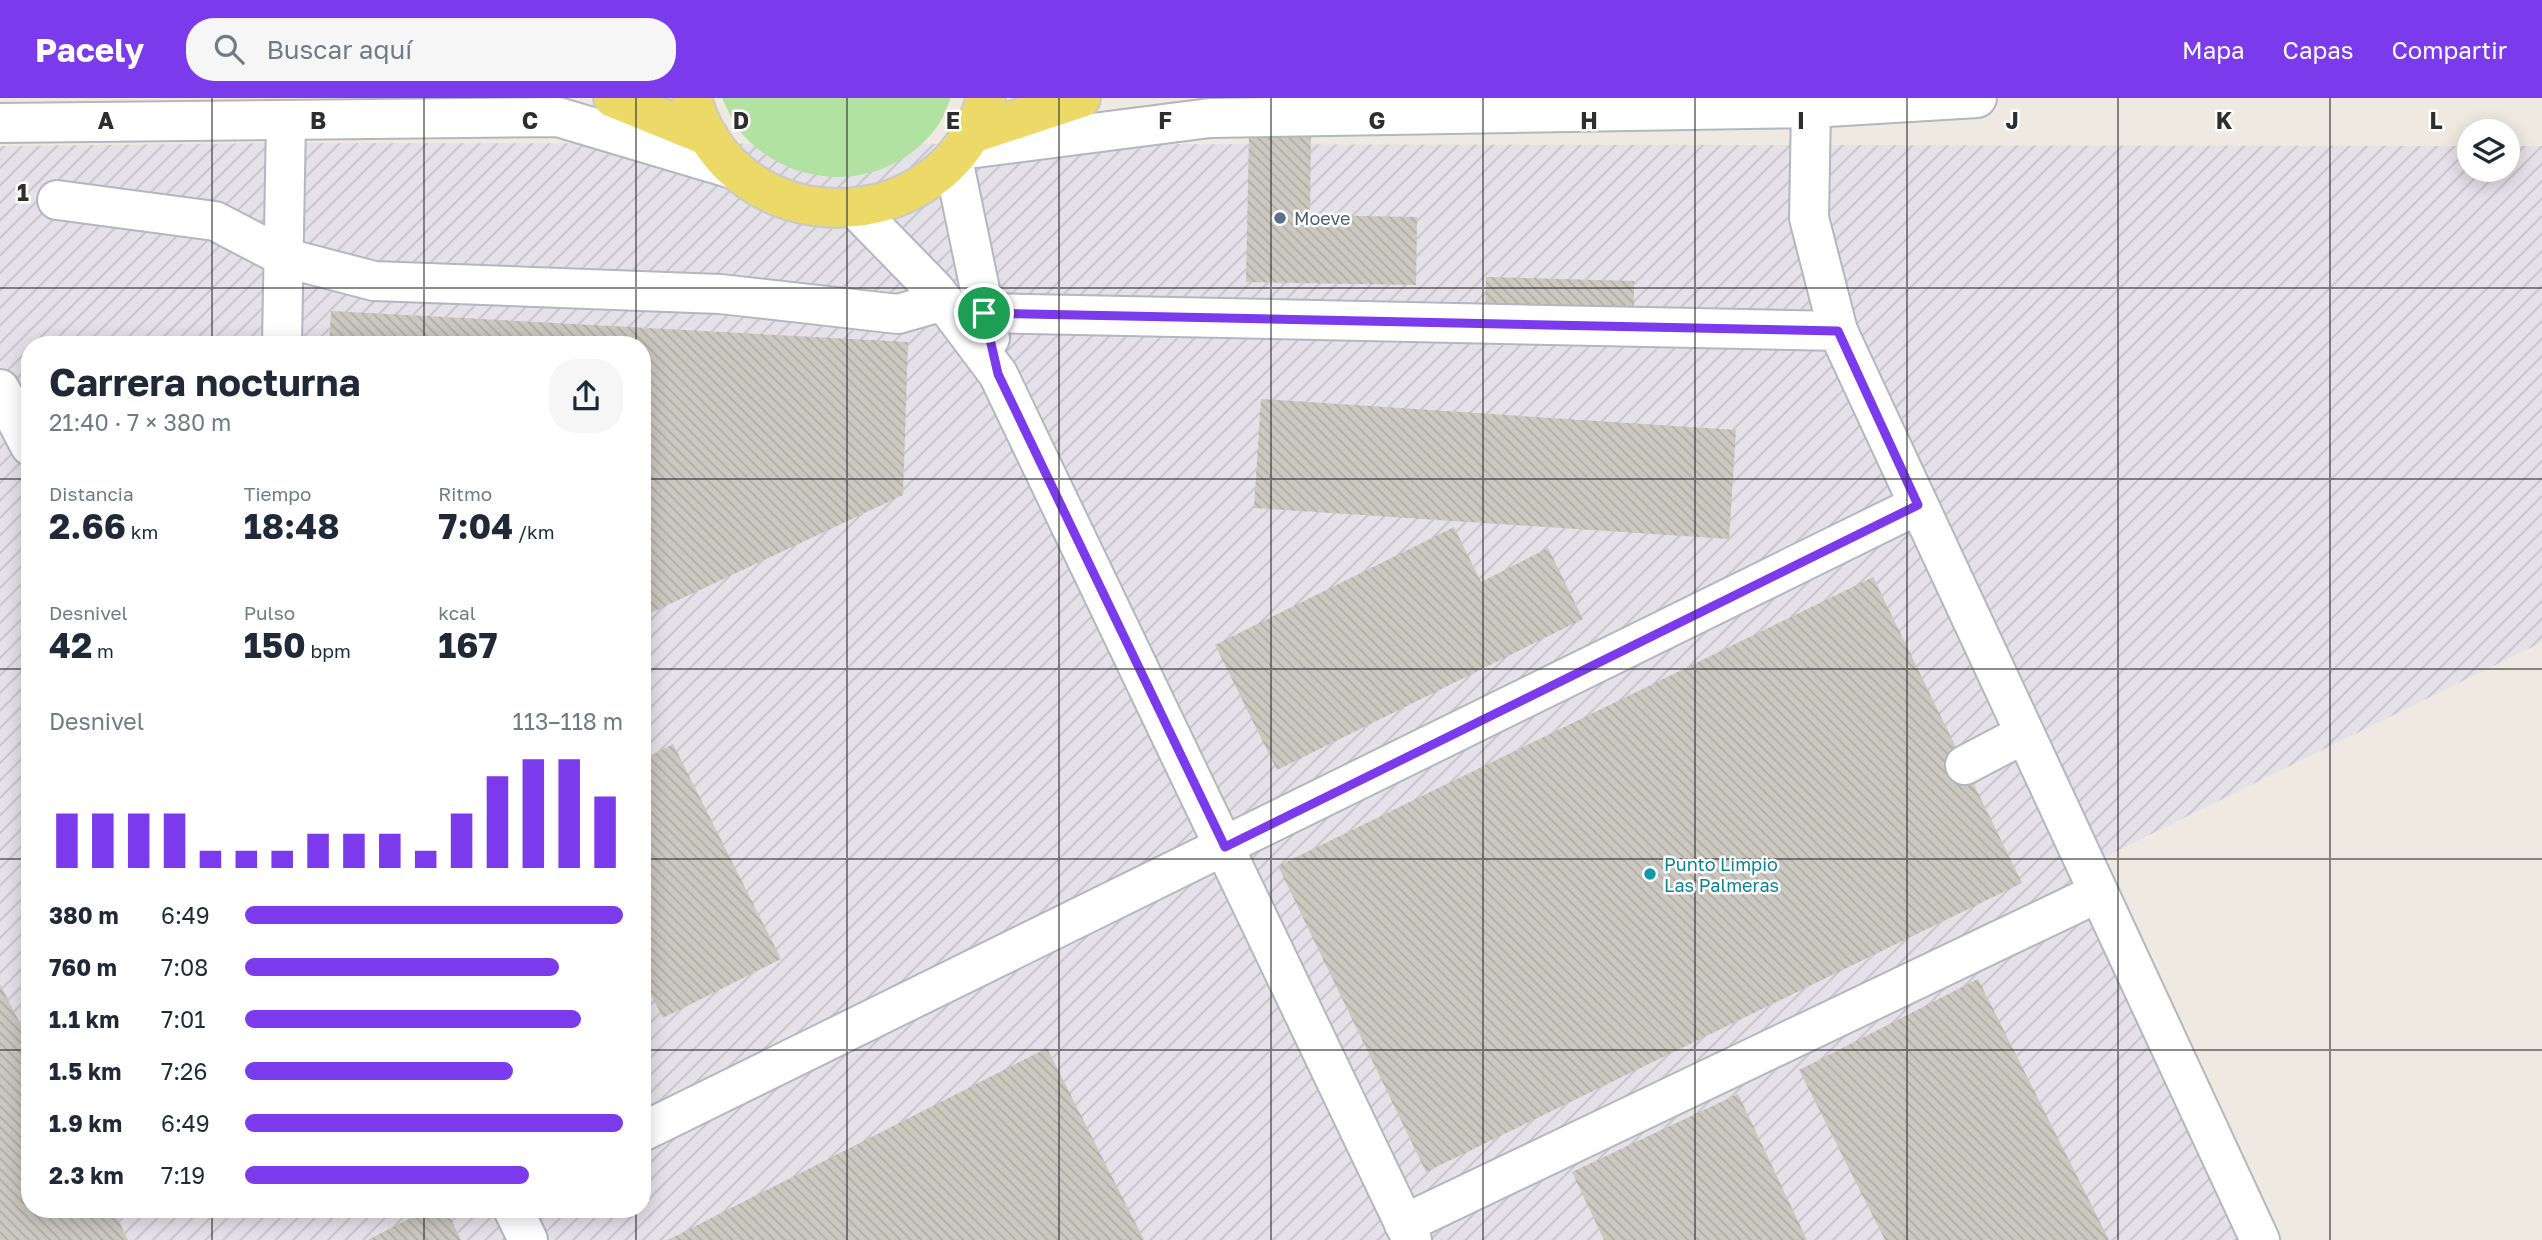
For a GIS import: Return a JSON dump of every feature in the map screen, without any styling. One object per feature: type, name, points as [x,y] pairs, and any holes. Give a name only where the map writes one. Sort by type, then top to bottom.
[{"type":"main road","points":[[614,98],[709,137]]},
{"type":"main road","points":[[692,98],[709,137],[736,170],[762,189],[792,202],[824,209],[856,209],[892,200],[925,184],[962,148],[986,98]]},
{"type":"main road","points":[[962,148],[1082,98]]},
{"type":"street","points":[[998,374],[984,313],[962,148],[1210,118],[1811,108],[1977,98]]},
{"type":"street","points":[[1811,108],[1809,218],[1838,331],[2260,1240]]},
{"type":"street","points":[[0,123],[558,117],[736,170]]},
{"type":"street","points":[[282,336],[286,258],[286,120]]},
{"type":"street","points":[[57,200],[215,221],[286,258],[374,281],[720,294],[898,314],[944,301]]},
{"type":"street","points":[[856,209],[944,301],[998,374],[1408,1232],[2098,893]]},
{"type":"street","points":[[984,313],[1838,331]]},
{"type":"street","points":[[0,389],[18,443]]},
{"type":"street","points":[[651,1128],[1918,505]]},
{"type":"street","points":[[1965,765],[2024,734]]},
{"type":"street","points":[[517,1218],[528,1240]]},
{"type":"shaded area","points":[[273,143],[2457,146],[2457,182],[2520,182],[2520,146],[2542,146],[2542,642],[2072,873],[2243,1240],[0,1240],[0,146]]},
{"type":"green space","points":[[722,98],[951,98],[937,127],[917,148],[894,163],[869,173],[842,177],[816,175],[790,168],[766,155],[740,132]]},
{"type":"building","points":[[1249,133],[1311,134],[1310,215],[1417,217],[1416,285],[1246,282]]},
{"type":"building","points":[[1486,277],[1634,281],[1634,311],[1485,307]]},
{"type":"building","points":[[331,311],[908,342],[903,495],[651,613],[651,336],[330,336]]},
{"type":"building","points":[[1261,399],[1736,430],[1729,539],[1254,508]]},
{"type":"building","points":[[1454,527],[1481,582],[1548,548],[1583,619],[1277,770],[1215,645]]},
{"type":"building","name":"Punto Limpio Las Palmeras","points":[[1873,577],[2022,883],[1426,1172],[1278,866]]},
{"type":"building","points":[[673,744],[781,959],[663,1018],[651,995],[651,755]]},
{"type":"building","points":[[1978,979],[2109,1240],[1885,1240],[1799,1070]]},
{"type":"building","points":[[0,984],[21,1025],[21,1218],[117,1218],[128,1240],[0,1240]]},
{"type":"building","points":[[1047,1048],[1144,1240],[668,1240]]},
{"type":"building","points":[[1738,1094],[1807,1240],[1604,1240],[1572,1172]]},
{"type":"building","points":[[411,1218],[450,1218],[461,1240],[368,1240]]},
{"type":"place","name":"Moeve","points":[[1280,218]]},
{"type":"place","name":"Punto Limpio Las Palmeras","points":[[1650,874]]},
{"type":"route","points":[[984,313],[1838,331],[1918,505],[1225,847],[998,374],[984,313]]}]
